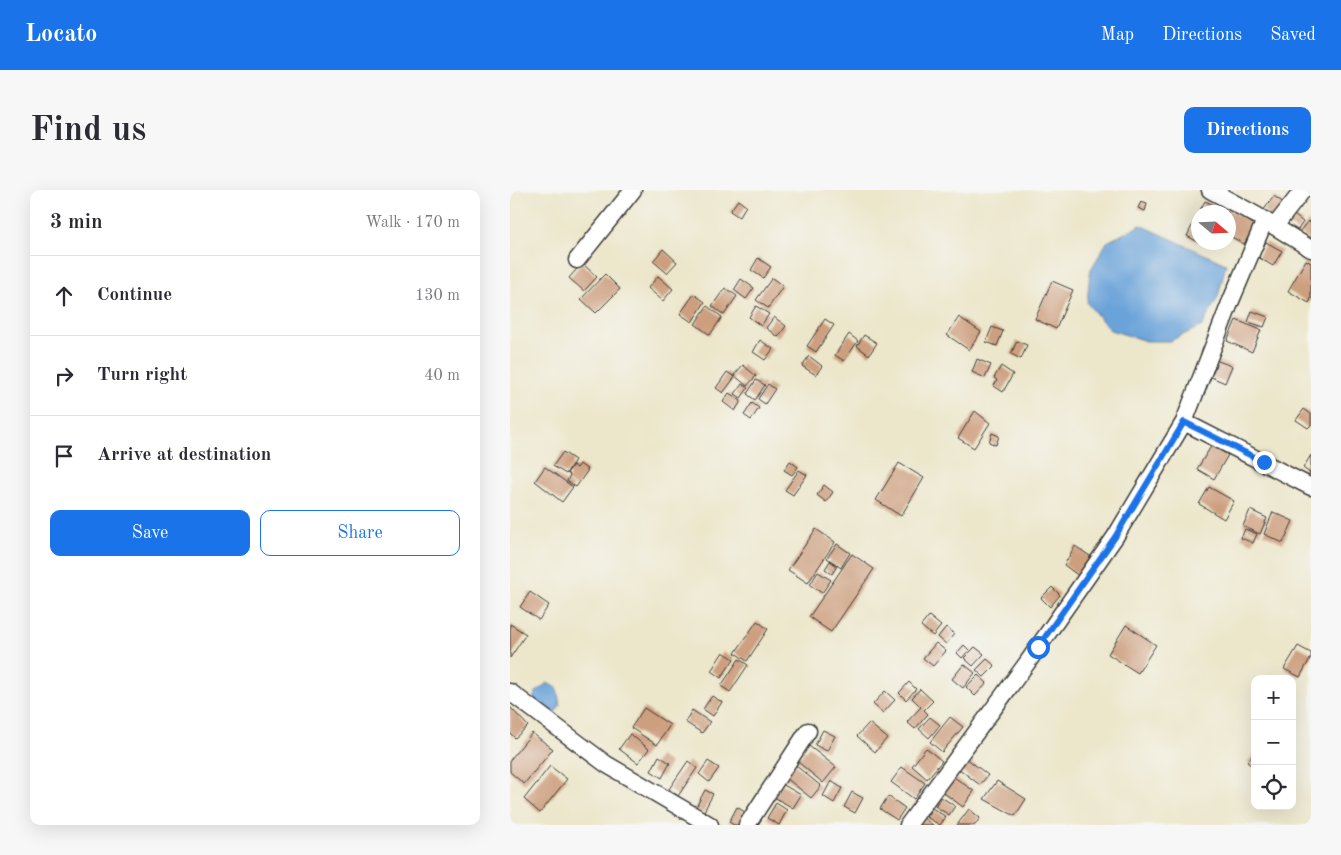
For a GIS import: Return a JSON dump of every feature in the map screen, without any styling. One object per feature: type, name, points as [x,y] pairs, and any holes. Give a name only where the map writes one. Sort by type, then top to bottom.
[{"type":"street","points":[[577,260],[633,190]]},
{"type":"street","points":[[1210,190],[1270,223],[1311,249]]},
{"type":"street","points":[[908,825],[1027,663],[1115,537],[1184,422],[1230,303],[1270,223],[1303,190]]},
{"type":"street","points":[[1184,422],[1311,487]]},
{"type":"street","points":[[510,692],[606,764],[710,825]]},
{"type":"street","points":[[747,825],[808,731]]},
{"type":"water","points":[[1141,225],[1191,248],[1191,250],[1195,250],[1226,264],[1218,297],[1202,326],[1170,341],[1146,341],[1110,330],[1087,303],[1090,271],[1107,242]]},
{"type":"water","points":[[547,683],[557,688],[560,705],[554,714],[532,704],[535,693]]},
{"type":"building","points":[[1274,196],[1288,206],[1277,221],[1263,211]]},
{"type":"building","points":[[738,200],[746,206],[739,217],[730,211]]},
{"type":"building","points":[[1205,201],[1213,205],[1203,205]]},
{"type":"building","points":[[1141,202],[1147,204],[1145,211],[1138,208]]},
{"type":"building","points":[[1289,211],[1303,222],[1297,231],[1282,220]]},
{"type":"building","points":[[1236,214],[1255,225],[1244,244],[1236,240]]},
{"type":"building","points":[[1308,221],[1311,224],[1311,242],[1299,232]]},
{"type":"building","points":[[1191,228],[1191,238],[1187,236]]},
{"type":"building","points":[[1266,242],[1282,251],[1273,266],[1258,257]]},
{"type":"building","points":[[663,249],[677,262],[667,273],[653,261]]},
{"type":"building","points":[[758,258],[771,267],[763,278],[751,270]]},
{"type":"building","points":[[1306,260],[1311,263],[1311,299],[1309,303],[1288,291]]},
{"type":"building","points":[[582,263],[597,277],[584,291],[569,278]]},
{"type":"building","points":[[605,274],[620,289],[596,313],[581,299]]},
{"type":"building","points":[[658,276],[673,289],[663,301],[648,288]]},
{"type":"building","points":[[772,278],[783,286],[768,308],[756,300]]},
{"type":"building","points":[[741,279],[754,288],[746,299],[734,290]]},
{"type":"building","points":[[1052,281],[1073,290],[1056,329],[1035,319]]},
{"type":"building","points":[[725,288],[737,296],[724,315],[712,306]]},
{"type":"building","points":[[694,294],[705,302],[692,322],[680,314]]},
{"type":"building","points":[[707,306],[722,317],[710,335],[695,324]]},
{"type":"building","points":[[756,306],[769,314],[761,326],[749,317]]},
{"type":"building","points":[[1252,311],[1268,317],[1264,327],[1248,322]]},
{"type":"building","points":[[774,317],[786,326],[778,337],[766,328]]},
{"type":"building","points":[[959,317],[981,332],[969,350],[947,335]]},
{"type":"building","points":[[825,319],[834,325],[816,352],[807,346]]},
{"type":"building","points":[[1236,320],[1261,330],[1252,352],[1227,341]]},
{"type":"building","points":[[992,327],[1003,331],[997,346],[986,342]]},
{"type":"building","points":[[849,334],[858,341],[844,361],[835,355]]},
{"type":"building","points":[[864,335],[877,343],[869,355],[857,346]]},
{"type":"building","points":[[760,340],[773,349],[765,360],[753,352]]},
{"type":"building","points":[[1017,341],[1027,345],[1021,359],[1011,354]]},
{"type":"building","points":[[809,356],[822,366],[816,375],[802,366]]},
{"type":"building","points":[[977,359],[991,365],[985,378],[972,372]]},
{"type":"building","points":[[1215,360],[1232,366],[1225,383],[1209,376]]},
{"type":"building","points":[[743,365],[756,376],[747,386],[734,375]]},
{"type":"building","points":[[1001,366],[1013,374],[1003,392],[994,386],[997,380],[994,378]]},
{"type":"building","points":[[727,372],[735,377],[723,393],[716,388]]},
{"type":"building","points":[[756,380],[765,385],[755,400],[747,394]]},
{"type":"building","points":[[742,384],[748,388],[741,398],[735,394]]},
{"type":"building","points":[[768,384],[775,389],[765,404],[758,399]]},
{"type":"building","points":[[729,393],[741,401],[735,411],[723,402]]},
{"type":"building","points":[[752,403],[759,408],[751,420],[744,415]]},
{"type":"building","points":[[1304,409],[1311,414],[1311,425],[1308,428],[1296,420]]},
{"type":"building","points":[[975,411],[990,423],[974,448],[958,438]]},
{"type":"building","points":[[992,433],[999,436],[996,445],[989,442]]},
{"type":"building","points":[[1212,445],[1228,455],[1214,479],[1197,469]]},
{"type":"building","points":[[563,452],[575,460],[566,474],[553,466]]},
{"type":"building","points":[[1311,455],[1311,485],[1305,482],[1310,473],[1303,468]]},
{"type":"building","points":[[790,461],[798,467],[792,475],[784,470]]},
{"type":"building","points":[[899,463],[924,478],[901,516],[876,500]]},
{"type":"building","points":[[580,464],[588,470],[576,487],[567,481],[570,475],[567,473],[573,465],[577,468]]},
{"type":"building","points":[[545,467],[573,487],[562,502],[535,481]]},
{"type":"building","points":[[799,470],[807,475],[793,495],[785,490]]},
{"type":"building","points":[[824,485],[833,492],[826,502],[817,495]]},
{"type":"building","points":[[1209,487],[1234,501],[1224,519],[1199,504]]},
{"type":"building","points":[[1250,510],[1267,518],[1260,534],[1243,526]]},
{"type":"building","points":[[1273,512],[1293,521],[1283,543],[1264,534]]},
{"type":"building","points":[[816,529],[835,542],[808,583],[788,570]]},
{"type":"building","points":[[1245,529],[1257,534],[1253,543],[1241,538]]},
{"type":"building","points":[[837,544],[850,553],[841,568],[827,558]]},
{"type":"building","points":[[1075,546],[1096,560],[1083,579],[1064,565]]},
{"type":"building","points":[[852,554],[874,569],[831,632],[809,617]]},
{"type":"building","points":[[830,561],[837,566],[832,574],[825,569]]},
{"type":"building","points":[[818,572],[831,580],[822,593],[810,585]]},
{"type":"building","points":[[1052,587],[1060,595],[1050,607],[1041,598]]},
{"type":"building","points":[[530,592],[549,605],[539,620],[520,607]]},
{"type":"building","points":[[929,616],[941,626],[933,636],[921,626]]},
{"type":"building","points":[[757,621],[768,629],[747,661],[735,653]]},
{"type":"building","points":[[510,624],[526,634],[510,658]]},
{"type":"building","points":[[1126,625],[1156,645],[1138,673],[1108,654]]},
{"type":"building","points":[[946,627],[954,634],[946,644],[938,637]]},
{"type":"building","points":[[936,643],[946,651],[933,666],[923,658]]},
{"type":"building","points":[[964,645],[969,650],[962,658],[957,653]]},
{"type":"building","points":[[1298,646],[1311,653],[1311,657],[1300,677],[1284,669]]},
{"type":"building","points":[[975,647],[984,654],[973,666],[964,658]]},
{"type":"building","points":[[723,652],[734,659],[721,678],[711,671]]},
{"type":"building","points":[[739,659],[748,665],[730,692],[721,686]]},
{"type":"building","points":[[987,659],[995,666],[984,677],[976,670]]},
{"type":"building","points":[[964,664],[975,673],[963,688],[952,679]]},
{"type":"building","points":[[978,675],[987,683],[975,696],[966,687]]},
{"type":"building","points":[[909,682],[916,689],[906,700],[899,693]]},
{"type":"building","points":[[920,689],[933,701],[924,710],[928,714],[915,729],[907,722],[921,707],[912,698]]},
{"type":"building","points":[[885,691],[895,700],[883,713],[873,704]]},
{"type":"building","points":[[712,696],[722,702],[713,716],[703,709]]},
{"type":"building","points":[[510,707],[528,726],[515,738],[510,733]]},
{"type":"building","points":[[644,708],[670,725],[657,745],[631,728]]},
{"type":"building","points":[[692,710],[710,722],[702,733],[685,722]]},
{"type":"building","points":[[930,717],[940,725],[929,738],[919,729]]},
{"type":"building","points":[[950,717],[963,727],[942,752],[930,742]]},
{"type":"building","points":[[869,723],[887,738],[875,752],[857,736]]},
{"type":"building","points":[[823,730],[835,736],[827,751],[815,745]]},
{"type":"building","points":[[532,733],[553,749],[524,784],[510,772],[510,760]]},
{"type":"building","points":[[630,734],[649,749],[638,763],[619,749]]},
{"type":"building","points":[[809,746],[836,767],[823,783],[797,761]]},
{"type":"building","points":[[926,748],[942,761],[927,779],[912,766]]},
{"type":"building","points":[[659,756],[670,763],[662,778],[651,771]]},
{"type":"building","points":[[966,758],[988,775],[980,785],[958,768]]},
{"type":"building","points":[[688,761],[697,768],[678,796],[669,789]]},
{"type":"building","points":[[708,761],[719,768],[709,782],[699,774]]},
{"type":"building","points":[[795,765],[821,786],[811,798],[785,777]]},
{"type":"building","points":[[550,766],[567,779],[540,813],[524,799]]},
{"type":"building","points":[[902,767],[925,783],[914,799],[891,782]]},
{"type":"building","points":[[951,775],[974,791],[963,807],[940,790]]},
{"type":"building","points":[[831,781],[842,788],[834,803],[823,796]]},
{"type":"building","points":[[997,781],[1026,799],[1015,816],[984,799]]},
{"type":"building","points":[[782,784],[801,795],[793,808],[774,797]]},
{"type":"building","points":[[705,790],[713,794],[703,813],[695,809]]},
{"type":"building","points":[[852,792],[863,798],[855,813],[844,807]]},
{"type":"building","points":[[888,796],[905,808],[897,820],[880,809]]},
{"type":"building","points":[[941,797],[955,806],[949,815],[935,806]]},
{"type":"building","points":[[776,803],[787,810],[779,825],[767,818]]},
{"type":"building","points":[[737,807],[748,814],[742,825],[734,825],[729,822]]},
{"type":"building","points":[[932,808],[946,817],[940,825],[926,817]]},
{"type":"building","points":[[969,809],[980,818],[975,825],[957,825]]},
{"type":"building","points":[[923,818],[933,825],[918,825]]},
{"type":"route","points":[[1038,647],[1115,537],[1184,422],[1264,462]]}]
